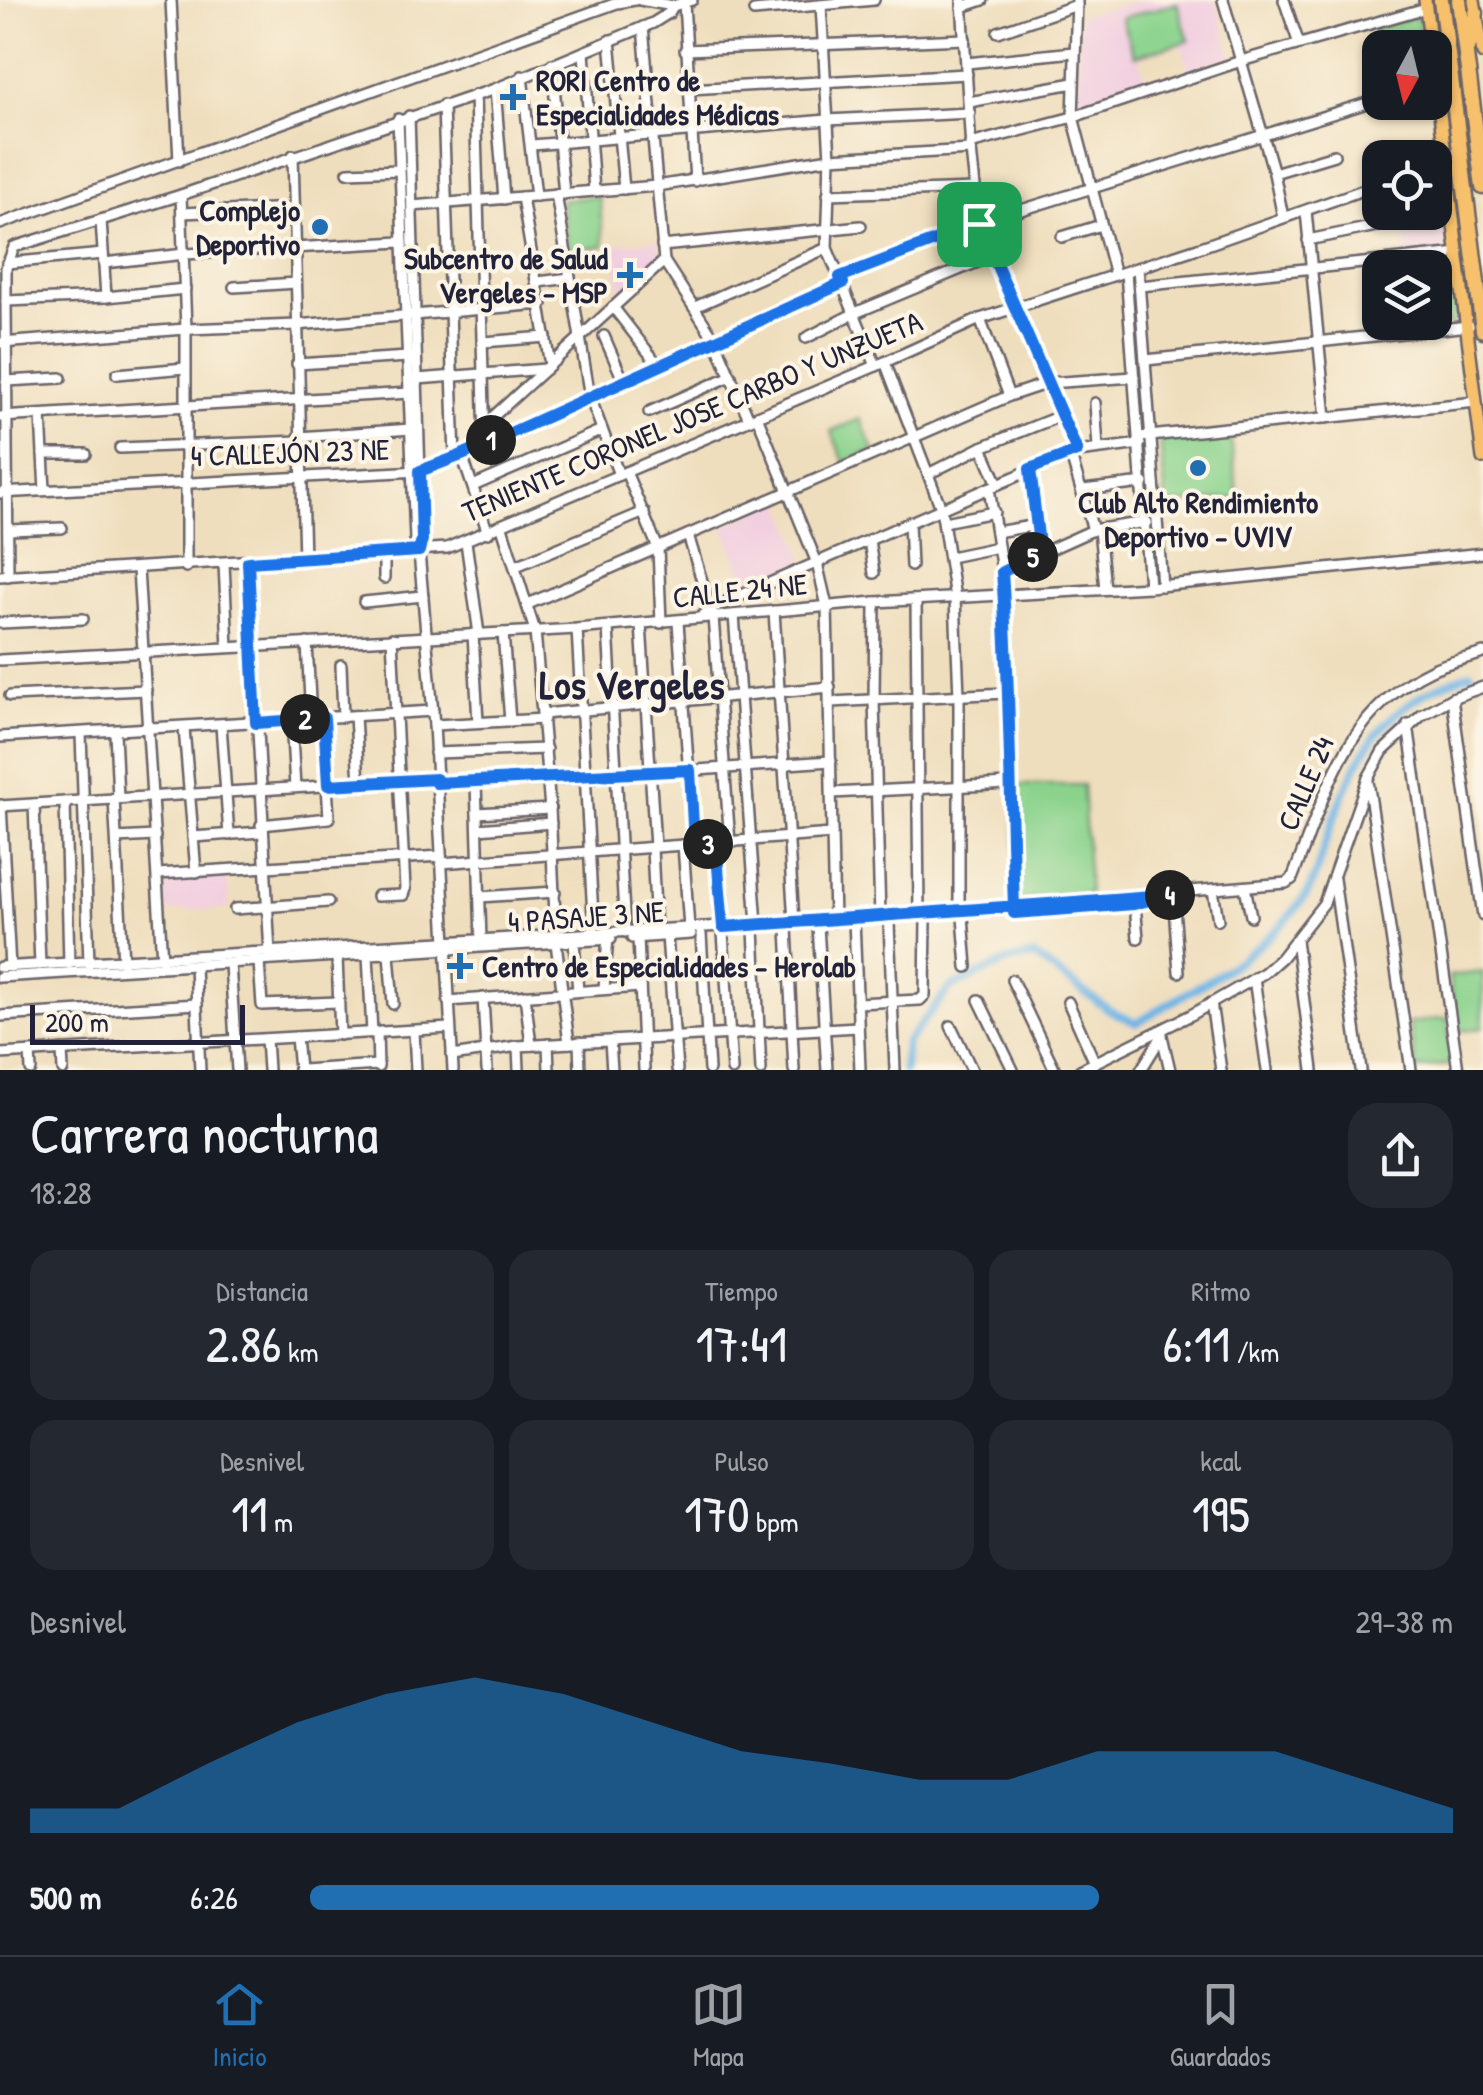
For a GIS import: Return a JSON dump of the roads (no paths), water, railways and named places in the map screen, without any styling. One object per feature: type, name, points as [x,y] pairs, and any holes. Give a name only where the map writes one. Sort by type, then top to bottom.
[{"type":"highway","points":[[1442,0],[1448,140]]},
{"type":"highway","points":[[1459,0],[1483,187]]},
{"type":"highway","points":[[1467,60],[1475,6]]},
{"type":"highway","points":[[1452,180],[1476,328]]},
{"type":"main road","points":[[1426,4],[1429,30]]},
{"type":"main road","points":[[1475,6],[1483,53]]},
{"type":"main road","points":[[1452,160],[1481,153]]},
{"type":"main road","points":[[1452,188],[1459,252],[1476,328],[1476,402],[1483,458]]},
{"type":"street","points":[[171,0],[179,161]]},
{"type":"street","points":[[0,224],[442,64],[617,3],[638,0],[673,6],[688,1],[686,50],[695,181]]},
{"type":"street","points":[[754,10],[874,0]]},
{"type":"street","points":[[982,0],[962,3],[979,224],[1016,304],[1073,452],[1096,529],[1105,590]]},
{"type":"street","points":[[1223,0],[1274,173],[1283,217]]},
{"type":"street","points":[[1284,0],[1299,44]]},
{"type":"street","points":[[998,32],[1077,2],[1074,117],[1101,225],[1120,273],[1144,483],[1149,587]]},
{"type":"street","points":[[412,206],[657,186],[830,158],[971,147],[1426,4]]},
{"type":"street","points":[[820,5],[830,158],[827,248],[914,436],[941,508],[950,557],[956,598],[957,787],[961,914],[967,967]]},
{"type":"street","points":[[4,576],[8,530],[3,343],[5,266],[10,250],[495,89],[643,27],[669,13],[673,6]]},
{"type":"street","points":[[643,27],[664,261],[715,340],[753,417],[817,563],[828,606],[834,923]]},
{"type":"street","points":[[686,50],[965,38]]},
{"type":"street","points":[[610,40],[624,188]]},
{"type":"street","points":[[584,52],[594,191]]},
{"type":"street","points":[[689,89],[967,69],[1074,52]]},
{"type":"street","points":[[552,64],[561,141],[560,194],[590,397],[658,548],[661,623]]},
{"type":"street","points":[[522,76],[536,196]]},
{"type":"street","points":[[532,145],[969,107],[1074,83]]},
{"type":"street","points":[[495,89],[504,198]]},
{"type":"street","points":[[474,96],[485,443]]},
{"type":"street","name":"4 CALLEJÓN 23 NE","points":[[4,492],[416,471],[459,457],[842,280],[979,224],[1362,104]]},
{"type":"street","points":[[443,105],[449,314],[459,457],[488,533]]},
{"type":"street","points":[[403,118],[402,242],[417,379],[416,471]]},
{"type":"street","points":[[403,118],[412,206],[410,429],[422,540],[419,551],[436,754],[453,1070]]},
{"type":"street","points":[[293,155],[304,559]]},
{"type":"street","points":[[1274,173],[1334,155]]},
{"type":"street","points":[[348,172],[400,170]]},
{"type":"street","points":[[828,194],[975,189]]},
{"type":"street","name":"TENIENTE CORONEL JOSE CARBO Y UNZUETA","points":[[4,576],[419,551],[466,542],[980,318],[1362,191]]},
{"type":"street","points":[[181,195],[185,254],[186,567]]},
{"type":"street","points":[[522,197],[542,304],[548,367]]},
{"type":"street","points":[[182,213],[294,208]]},
{"type":"street","points":[[1306,211],[1326,418]]},
{"type":"street","points":[[101,220],[106,297]]},
{"type":"street","points":[[1062,236],[1101,225]]},
{"type":"street","points":[[662,246],[861,226]]},
{"type":"street","points":[[1308,240],[1362,229]]},
{"type":"street","points":[[5,266],[402,242]]},
{"type":"street","points":[[695,307],[827,248]]},
{"type":"street","points":[[1140,286],[1459,252]]},
{"type":"street","points":[[806,338],[855,313],[992,256]]},
{"type":"street","points":[[484,424],[664,261]]},
{"type":"street","points":[[1138,268],[1162,586]]},
{"type":"street","points":[[538,282],[570,278]]},
{"type":"street","points":[[234,287],[296,283]]},
{"type":"street","points":[[4,308],[185,288]]},
{"type":"street","points":[[3,343],[297,325],[542,304]]},
{"type":"street","points":[[613,307],[659,366]]},
{"type":"street","points":[[980,318],[1009,396]]},
{"type":"street","points":[[1146,360],[1476,328]]},
{"type":"street","points":[[604,336],[624,382]]},
{"type":"street","points":[[483,342],[546,337]]},
{"type":"street","points":[[298,364],[408,357]]},
{"type":"street","points":[[417,379],[548,367]]},
{"type":"street","points":[[117,374],[186,368]]},
{"type":"street","points":[[649,412],[730,376]]},
{"type":"street","points":[[528,604],[1009,396],[1048,383],[1134,377]]},
{"type":"street","points":[[6,381],[61,378]]},
{"type":"street","points":[[3,417],[410,393]]},
{"type":"street","points":[[713,612],[1073,452],[1152,435],[1476,402]]},
{"type":"street","points":[[1095,403],[1098,448]]},
{"type":"street","points":[[41,415],[45,490]]},
{"type":"street","points":[[928,474],[982,446],[1060,416]]},
{"type":"street","points":[[120,448],[410,429]]},
{"type":"street","points":[[473,486],[602,430]]},
{"type":"street","points":[[982,446],[994,486],[1004,596],[1014,910]]},
{"type":"street","points":[[44,454],[86,454]]},
{"type":"street","points":[[1030,469],[1040,553]]},
{"type":"street","points":[[1082,490],[1144,483]]},
{"type":"street","points":[[516,566],[644,512]]},
{"type":"street","points":[[944,522],[994,512]]},
{"type":"street","points":[[909,522],[911,566]]},
{"type":"street","points":[[1002,572],[1096,529],[1146,522]]},
{"type":"street","points":[[996,532],[1037,524]]},
{"type":"street","points":[[502,527],[535,631],[554,856],[556,940],[562,992],[580,1070]]},
{"type":"street","points":[[8,530],[62,528]]},
{"type":"street","points":[[688,535],[713,612],[730,842]]},
{"type":"street","points":[[869,540],[874,573]]},
{"type":"street","points":[[466,542],[476,634],[478,722]]},
{"type":"street","points":[[950,557],[998,547]]},
{"type":"street","points":[[384,553],[384,578]]},
{"type":"street","name":"CALLE 24 NE","points":[[0,660],[678,622],[713,612],[734,616],[875,602],[1149,587],[1483,554]]},
{"type":"street","points":[[248,562],[270,954]]},
{"type":"street","points":[[224,564],[228,647]]},
{"type":"street","points":[[138,569],[162,960]]},
{"type":"street","points":[[364,602],[423,596]]},
{"type":"street","points":[[857,1003],[920,1000],[925,995],[916,790],[916,600]]},
{"type":"street","points":[[875,602],[874,700],[894,1070]]},
{"type":"street","points":[[774,611],[785,764],[794,1070]]},
{"type":"street","points":[[734,616],[762,1070]]},
{"type":"street","points":[[0,624],[83,618]]},
{"type":"street","points":[[678,622],[690,770],[688,928]]},
{"type":"street","points":[[642,624],[652,773],[656,930]]},
{"type":"street","points":[[608,627],[626,932]]},
{"type":"street","points":[[577,629],[594,934]]},
{"type":"street","points":[[504,633],[510,721]]},
{"type":"street","points":[[377,896],[403,894],[392,638]]},
{"type":"street","points":[[307,642],[311,719]]},
{"type":"street","name":"CALLE 24","points":[[1286,883],[1292,879],[1347,743],[1358,727],[1386,699],[1418,676],[1448,662],[1483,653]]},
{"type":"street","points":[[342,666],[343,717]]},
{"type":"street","points":[[1080,1070],[1162,1033],[1282,958],[1324,903],[1368,778],[1383,751],[1408,725],[1452,698],[1483,686]]},
{"type":"street","points":[[434,725],[510,721],[830,687]]},
{"type":"street","points":[[10,696],[146,690]]},
{"type":"street","points":[[831,702],[1006,693]]},
{"type":"street","points":[[1452,698],[1483,916]]},
{"type":"street","points":[[0,738],[433,711]]},
{"type":"street","points":[[355,716],[360,784]]},
{"type":"street","points":[[194,837],[327,821],[324,718]]},
{"type":"street","points":[[291,720],[295,788]]},
{"type":"street","points":[[221,725],[229,835]]},
{"type":"street","points":[[1408,725],[1458,1070]]},
{"type":"street","points":[[184,728],[196,872]]},
{"type":"street","points":[[115,732],[123,962]]},
{"type":"street","points":[[81,734],[89,963]]},
{"type":"street","points":[[436,754],[546,748]]},
{"type":"street","points":[[5,967],[1,806],[400,781],[548,780],[831,761]]},
{"type":"street","points":[[1368,778],[1411,1070]]},
{"type":"street","points":[[476,782],[481,941]]},
{"type":"street","points":[[832,793],[1009,784]]},
{"type":"street","points":[[65,802],[69,964]]},
{"type":"street","points":[[34,804],[40,966]]},
{"type":"street","points":[[477,813],[550,809]]},
{"type":"street","points":[[478,828],[551,824]]},
{"type":"street","points":[[158,874],[404,859],[480,861],[832,834]]},
{"type":"street","points":[[116,838],[155,836]]},
{"type":"street","points":[[716,843],[732,1070]]},
{"type":"street","points":[[1334,876],[1360,1070]]},
{"type":"street","name":"4 PASAJE 3 NE","points":[[0,977],[389,954],[481,941],[574,942],[626,932],[884,920],[1286,883]]},
{"type":"street","points":[[1246,887],[1251,916]]},
{"type":"street","points":[[1214,890],[1218,920]]},
{"type":"street","points":[[480,897],[554,892]]},
{"type":"street","points":[[1173,894],[1179,972]]},
{"type":"street","name":"4 PASAJE 3 NE","points":[[1014,910],[1134,904],[1173,894]]},
{"type":"street","points":[[234,908],[328,902]]},
{"type":"street","points":[[1134,904],[1138,938]]},
{"type":"street","points":[[854,921],[860,1070]]},
{"type":"street","name":"4 PASAJE 3 NE","points":[[791,925],[834,923]]},
{"type":"street","points":[[818,926],[827,1070]]},
{"type":"street","name":"4 PASAJE 3 NE","points":[[5,967],[445,947],[594,934],[638,938],[723,929]]},
{"type":"street","points":[[701,934],[709,1070]]},
{"type":"street","points":[[604,989],[608,936]]},
{"type":"street","points":[[667,936],[677,1070]]},
{"type":"street","points":[[638,938],[644,1070]]},
{"type":"street","points":[[1296,940],[1313,1070]]},
{"type":"street","points":[[574,942],[578,991]]},
{"type":"street","points":[[389,954],[393,1004]]},
{"type":"street","points":[[296,1037],[301,1070],[378,1068],[368,955]]},
{"type":"street","points":[[337,957],[340,1035]]},
{"type":"street","points":[[259,962],[262,1005],[338,1002]]},
{"type":"street","points":[[230,964],[236,1070]]},
{"type":"street","points":[[195,966],[200,1070]]},
{"type":"street","points":[[1254,978],[1266,1070]]},
{"type":"street","points":[[1012,980],[1055,1070]]},
{"type":"street","points":[[448,1000],[640,987]]},
{"type":"street","points":[[525,995],[530,1045]]},
{"type":"street","points":[[483,998],[486,1070]]},
{"type":"street","points":[[979,1000],[1013,1070]]},
{"type":"street","points":[[1068,1002],[1095,1063]]},
{"type":"street","points":[[1211,1003],[1221,1070]]},
{"type":"street","points":[[0,1016],[197,1004]]},
{"type":"street","points":[[951,1026],[972,1070]]},
{"type":"street","points":[[452,1056],[530,1045],[858,1027]]},
{"type":"street","points":[[0,1054],[450,1028]]},
{"type":"street","points":[[414,1030],[416,1070]]},
{"type":"street","points":[[1141,1070],[1162,1033]]},
{"type":"street","points":[[1162,1033],[1170,1070]]},
{"type":"street","points":[[266,1039],[268,1070]]},
{"type":"street","points":[[610,1041],[612,1070]]},
{"type":"street","points":[[548,1044],[550,1070]]},
{"type":"street","points":[[518,1046],[519,1070]]},
{"type":"street","points":[[62,1050],[63,1070]]},
{"type":"street","points":[[30,1052],[31,1070]]},
{"type":"waterway","points":[[904,1070],[906,1043],[950,988],[1008,961],[1034,956],[1109,1010],[1136,1023],[1229,968],[1271,935],[1306,895],[1350,779],[1376,735],[1413,701],[1471,673]]},
{"type":"place","name":"RORI Centro de Especialidades Médicas","points":[[513,97]]},
{"type":"place","name":"Complejo Deportivo","points":[[320,227]]},
{"type":"place","name":"Subcentro de Salud Vergeles - MSP","points":[[630,275]]},
{"type":"place","name":"Club Alto Rendimiento Deportivo - UVIV","points":[[1198,468]]},
{"type":"place","name":"Centro de Especialidades - Herolab","points":[[460,966]]},
{"type":"district","name":"Los Vergeles","points":[[632,684]]}]
